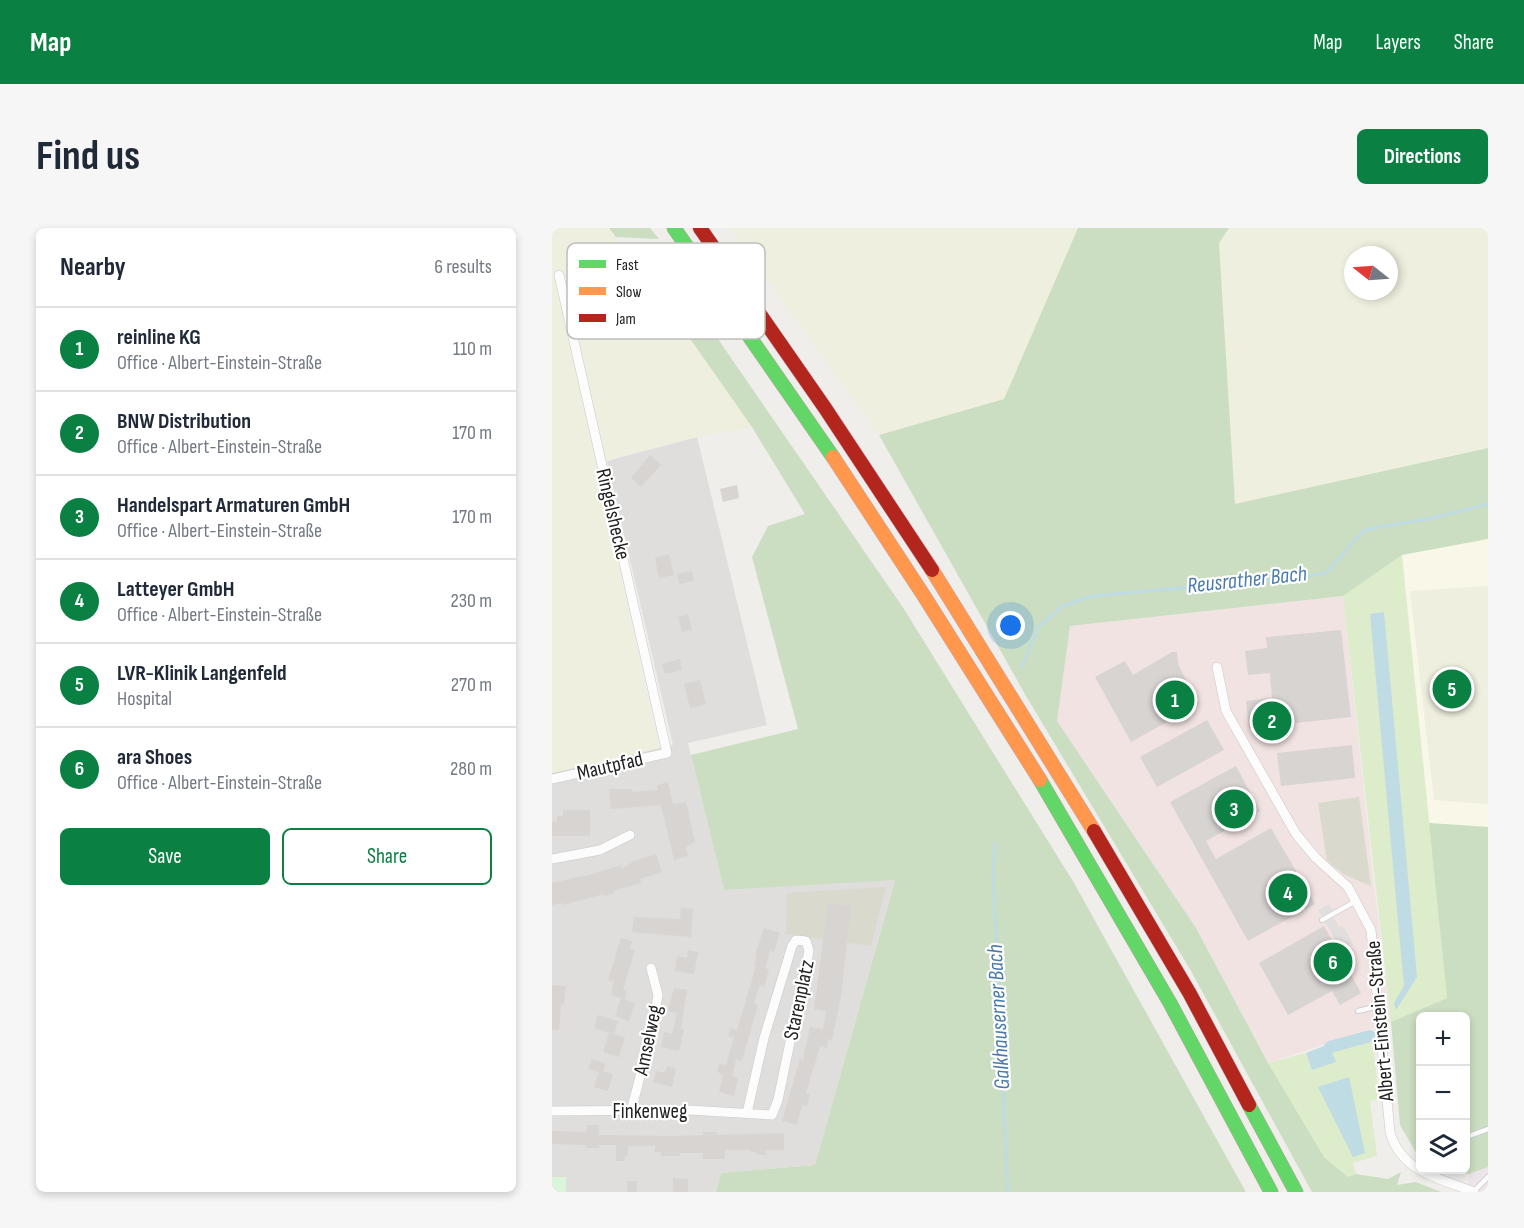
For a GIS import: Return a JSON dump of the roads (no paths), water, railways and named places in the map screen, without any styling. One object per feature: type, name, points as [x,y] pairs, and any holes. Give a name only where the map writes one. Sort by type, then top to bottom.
[{"type":"highway","points":[[674,228],[685,243]]},
{"type":"highway","points":[[700,228],[711,243]]},
{"type":"highway","points":[[765,321],[892,508],[1055,766],[1175,968],[1296,1192]]},
{"type":"highway","points":[[751,339],[876,521],[1037,777],[1156,977],[1271,1192]]},
{"type":"street","name":"Ringelshecke","points":[[559,275],[567,310]]},
{"type":"street","name":"Ringelshecke","points":[[573,339],[667,753]]},
{"type":"street","name":"Albert-Einstein-Straße","points":[[1217,667],[1226,711],[1296,834],[1316,858],[1348,887],[1371,930],[1392,1138],[1400,1155],[1416,1166]]},
{"type":"street","name":"Mautpfad","points":[[552,779],[667,753]]},
{"type":"street","points":[[552,859],[600,850],[630,835]]},
{"type":"street","name":"Starenplatz","points":[[796,940],[806,941],[809,951],[778,1100],[772,1114],[747,1113],[764,1038],[792,946],[796,940]]},
{"type":"street","name":"Amselweg","points":[[631,1111],[652,1031],[658,995],[651,968]]},
{"type":"street","name":"Finkenweg","points":[[552,1111],[689,1110],[747,1113]]},
{"type":"street","name":"Albert-Einstein-Straße","points":[[1431,1174],[1474,1192]]},
{"type":"lane","points":[[1322,920],[1356,902]]},
{"type":"lane","points":[[1358,1011],[1379,1006]]},
{"type":"lane","points":[[1470,1136],[1488,1129]]},
{"type":"lane","points":[[1474,1192],[1488,1177]]},
{"type":"water","points":[[1384,612],[1417,977],[1396,1010],[1394,1003],[1404,986],[1370,614]]},
{"type":"water","points":[[1329,1044],[1336,1062],[1312,1070],[1306,1053]]},
{"type":"water","points":[[1349,1077],[1365,1153],[1353,1157],[1318,1087]]},
{"type":"waterway","name":"Reusrather Bach","points":[[1022,667],[1038,627],[1063,606],[1092,596],[1326,573],[1363,531],[1428,519],[1488,504]]},
{"type":"waterway","name":"Galkhauserner Bach","points":[[995,843],[993,873],[1008,1192]]},
{"type":"waterway","points":[[1330,1047],[1370,1036]]},
{"type":"place","name":"LVR-Klinik Langenfeld","points":[[1452,689]]},
{"type":"place","name":"reinline KG","points":[[1175,700]]},
{"type":"place","name":"BNW Distribution","points":[[1272,721]]},
{"type":"place","name":"Handelspart Armaturen GmbH","points":[[1234,809]]},
{"type":"place","name":"Latteyer GmbH","points":[[1288,893]]},
{"type":"place","name":"ara Shoes","points":[[1333,962]]}]
